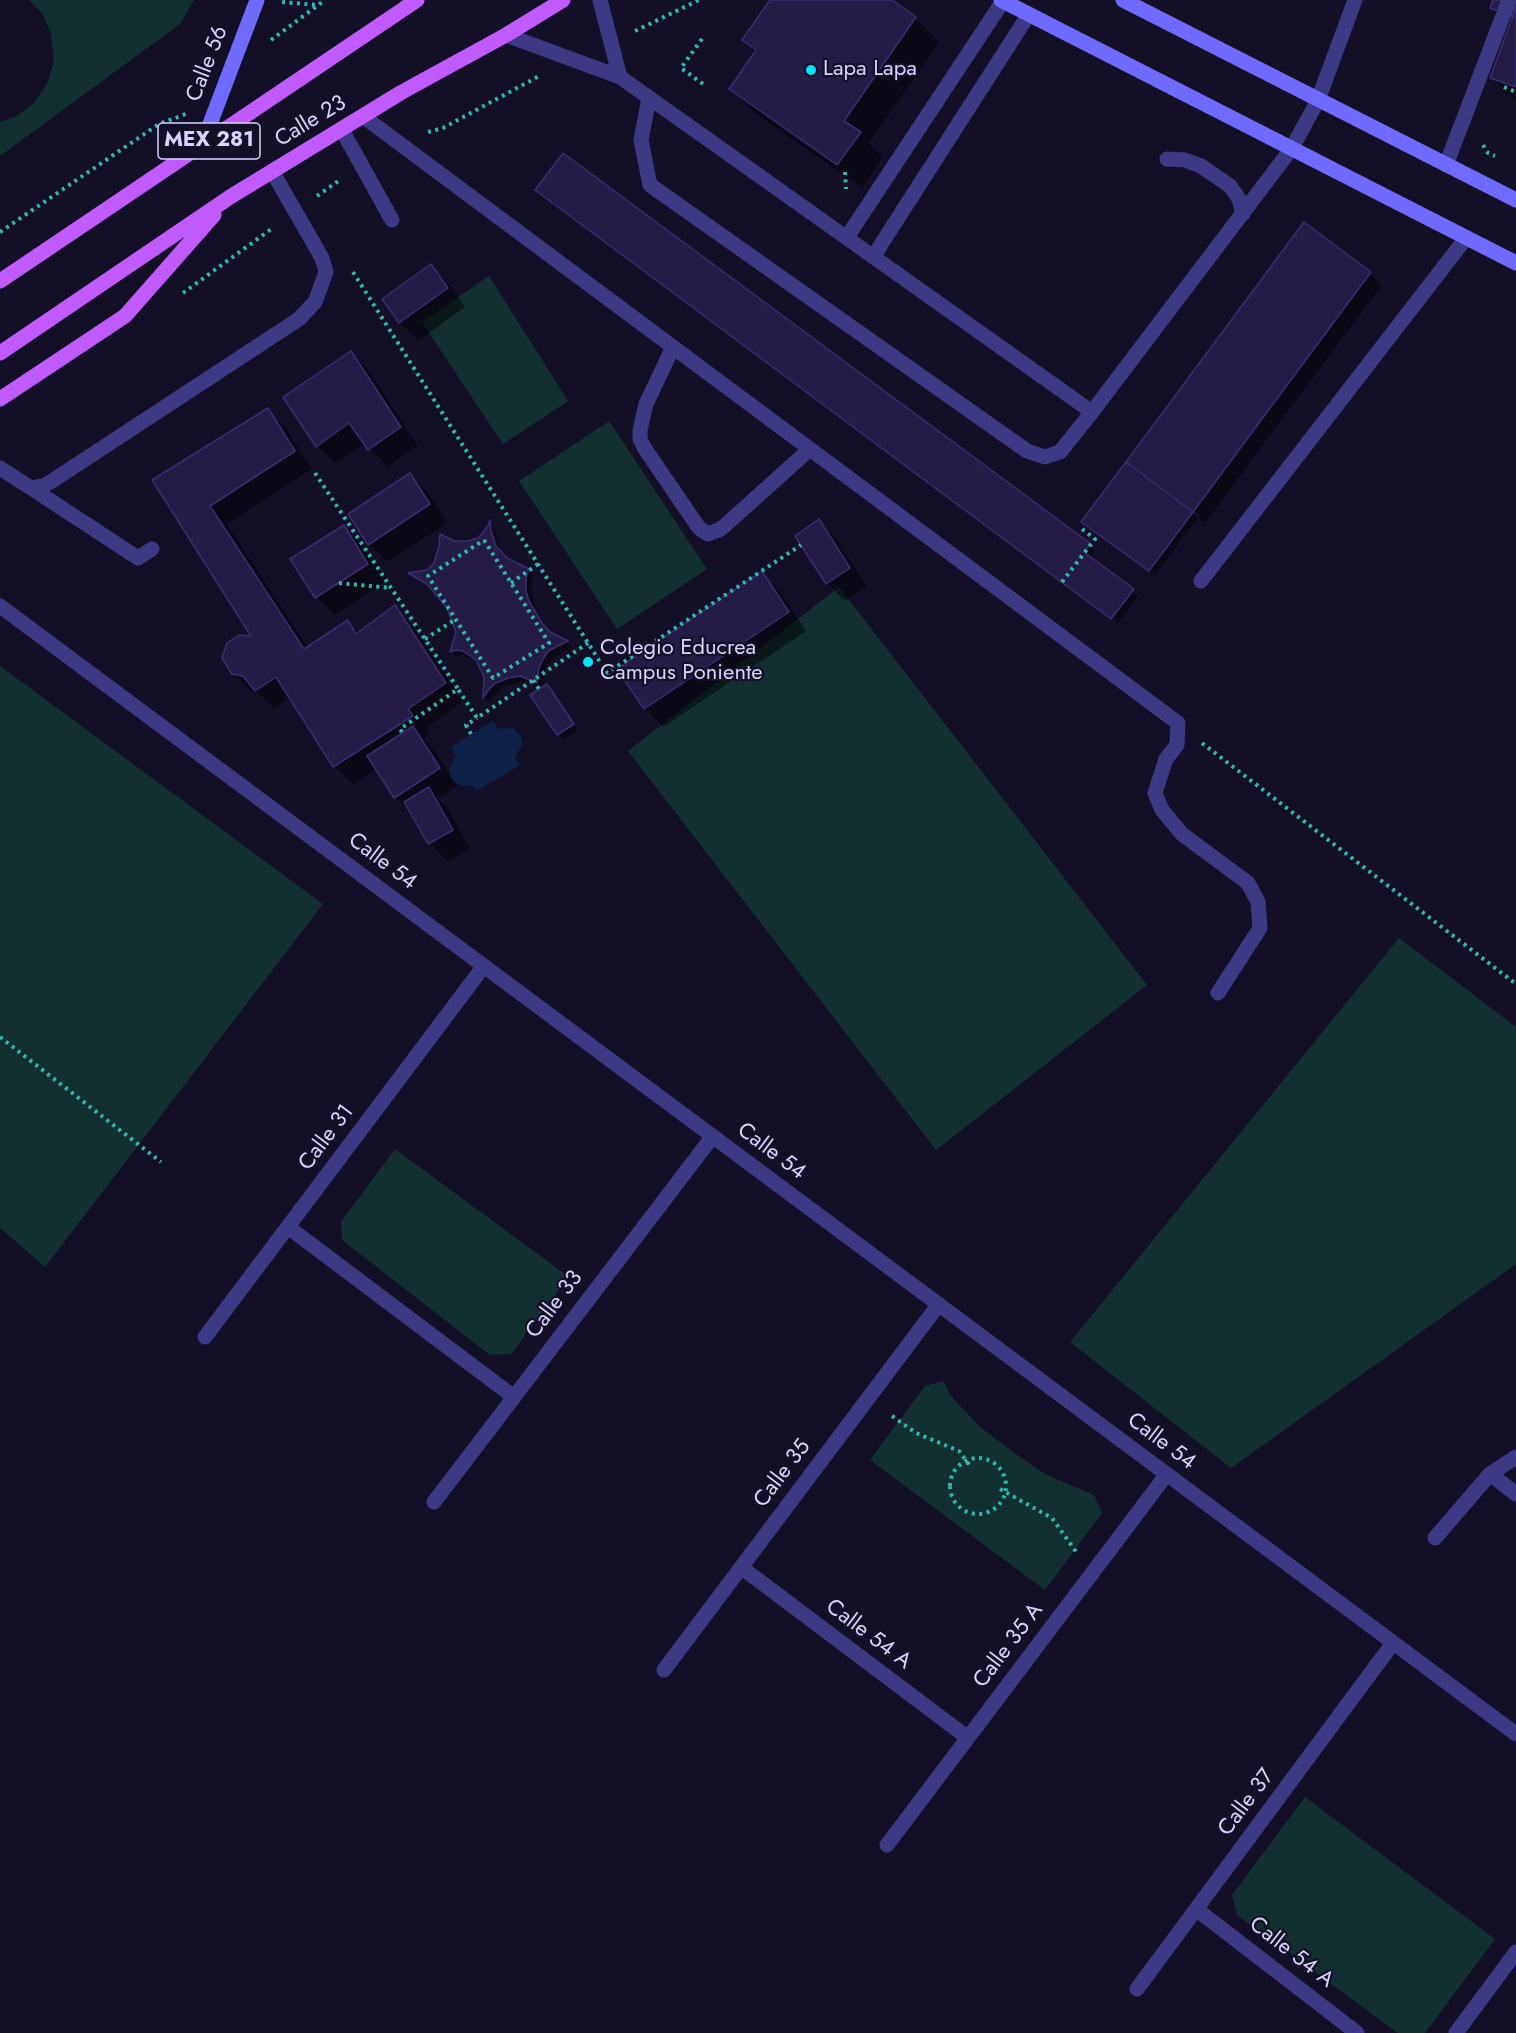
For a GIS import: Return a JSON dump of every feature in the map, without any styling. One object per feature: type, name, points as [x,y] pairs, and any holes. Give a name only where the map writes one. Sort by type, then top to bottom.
[{"type":"main road","name":"Calle 23","points":[[0,281],[417,0]]},
{"type":"main road","name":"Calle 23","points":[[0,353],[230,197],[402,92],[506,35],[563,0]]},
{"type":"main road","points":[[0,399],[125,316],[230,197]]},
{"type":"street","name":"Calle 56","points":[[202,145],[257,0]]},
{"type":"street","points":[[600,0],[620,77]]},
{"type":"street","points":[[847,237],[1002,0],[1467,238],[1515,259]]},
{"type":"street","points":[[1123,0],[1516,200]]},
{"type":"street","points":[[649,98],[641,140],[650,185],[1027,451],[1045,457],[1060,452],[1092,412],[1292,148],[1318,100],[1355,0]]},
{"type":"street","points":[[1446,165],[1509,0]]},
{"type":"street","points":[[873,257],[1029,14]]},
{"type":"street","points":[[506,35],[620,77],[1092,412]]},
{"type":"street","points":[[364,117],[1178,723],[1177,745],[1166,759],[1155,793],[1162,810],[1182,834],[1248,883],[1258,902],[1260,928],[1218,993]]},
{"type":"street","points":[[342,130],[392,220]]},
{"type":"street","points":[[1167,159],[1185,160],[1201,166],[1230,186],[1239,199],[1244,214]]},
{"type":"street","points":[[31,488],[43,486],[72,468],[299,319],[315,302],[326,272],[322,258],[272,171]]},
{"type":"street","points":[[1201,581],[1467,238]]},
{"type":"street","points":[[673,347],[646,404],[640,439],[699,528],[708,534],[721,529],[810,449]]},
{"type":"street","points":[[0,468],[138,558],[152,549]]},
{"type":"street","name":"Calle 54","points":[[0,606],[1516,1734]]},
{"type":"street","name":"Calle 31","points":[[206,1337],[484,966]]},
{"type":"street","name":"Calle 33","points":[[434,1502],[713,1136]]},
{"type":"street","points":[[288,1227],[514,1397]]},
{"type":"street","name":"Calle 35","points":[[664,1670],[939,1305]]},
{"type":"street","points":[[1435,1538],[1490,1474],[1516,1457]]},
{"type":"street","name":"Calle 35 A","points":[[887,1845],[1167,1474]]},
{"type":"street","points":[[1490,1474],[1516,1494]]},
{"type":"street","name":"Calle 54 A","points":[[741,1567],[968,1738]]},
{"type":"street","name":"Calle 37","points":[[1137,1989],[1393,1642]]},
{"type":"street","name":"Calle 54 A","points":[[1196,1909],[1357,2033]]},
{"type":"street","points":[[1456,2033],[1516,1952]]},
{"type":"path","points":[[272,39],[325,0]]},
{"type":"path","points":[[282,2],[317,5]]},
{"type":"path","points":[[703,84],[681,68],[704,36]]},
{"type":"path","points":[[443,128],[543,74]]},
{"type":"path","points":[[0,232],[159,124],[190,113]]},
{"type":"path","points":[[844,172],[847,195]]},
{"type":"path","points":[[350,267],[607,673],[801,545]]},
{"type":"path","points":[[315,473],[477,718]]},
{"type":"path","points":[[1062,582],[1095,539],[1082,529]]},
{"type":"path","points":[[484,540],[549,643],[494,678],[456,619],[428,576],[484,540]]},
{"type":"path","points":[[511,583],[538,564]]},
{"type":"path","points":[[339,583],[391,588]]},
{"type":"path","points":[[425,639],[456,619]]},
{"type":"path","points":[[471,734],[466,725],[588,643]]},
{"type":"path","points":[[533,680],[539,689]]},
{"type":"path","points":[[402,732],[400,729],[458,689]]},
{"type":"path","points":[[1178,723],[1516,984]]},
{"type":"path","points":[[0,1037],[161,1162]]},
{"type":"path","points":[[892,1416],[916,1433],[959,1451],[970,1466]]},
{"type":"path","points":[[975,1458],[992,1462],[1004,1475],[1006,1492],[996,1508],[978,1514],[969,1513],[954,1501],[950,1482],[953,1473],[966,1461],[975,1458]]},
{"type":"path","points":[[1000,1489],[1052,1518],[1079,1556]]},
{"type":"green space","points":[[29,0],[194,0],[180,24],[0,156],[0,122],[15,117],[33,104],[47,84],[54,61],[51,34],[42,13]]},
{"type":"green space","points":[[489,276],[568,401],[503,444],[422,322]]},
{"type":"green space","points":[[609,421],[707,569],[617,629],[519,481]]},
{"type":"green space","points":[[839,587],[1147,985],[936,1150],[628,751]]},
{"type":"green space","points":[[0,666],[323,904],[45,1267],[0,1228]]},
{"type":"green space","points":[[1399,938],[1516,1027],[1516,1264],[1231,1468],[1070,1342]]},
{"type":"green space","points":[[395,1149],[569,1277],[511,1354],[490,1355],[342,1240],[341,1222]]},
{"type":"green space","points":[[943,1381],[951,1396],[980,1427],[1047,1475],[1094,1495],[1102,1513],[1045,1590],[870,1460],[925,1386]]},
{"type":"green space","points":[[1305,1797],[1495,1939],[1425,2033],[1398,2033],[1237,1915],[1232,1895]]},
{"type":"water","points":[[493,721],[499,729],[513,728],[521,736],[522,745],[515,757],[520,765],[476,791],[472,785],[462,786],[453,781],[449,769],[456,756],[451,747]]},
{"type":"building","name":"Lapa Lapa","points":[[770,0],[892,0],[916,17],[844,121],[861,132],[837,165],[729,89],[756,50],[742,40]]},
{"type":"building","points":[[1493,0],[1516,0],[1513,17],[1490,8]]},
{"type":"building","points":[[1516,7],[1516,87],[1490,78]]},
{"type":"building","points":[[563,153],[1091,544],[1084,552],[1134,589],[1111,619],[535,190]]},
{"type":"building","points":[[1304,222],[1371,272],[1193,512],[1126,462]]},
{"type":"building","points":[[431,264],[448,288],[399,323],[382,299]]},
{"type":"building","points":[[351,351],[401,427],[368,450],[349,423],[316,447],[283,397]]},
{"type":"building","points":[[268,408],[295,451],[210,506],[304,649],[348,620],[356,634],[395,605],[446,683],[408,709],[413,716],[333,767],[276,677],[255,691],[243,676],[232,674],[222,658],[227,643],[239,635],[251,636],[152,480]]},
{"type":"building","points":[[1126,462],[1193,512],[1149,571],[1081,522]]},
{"type":"building","points":[[410,473],[430,504],[368,545],[348,514]]},
{"type":"building","points":[[819,519],[850,568],[826,584],[795,536]]},
{"type":"building","points":[[490,520],[496,546],[507,558],[529,569],[526,591],[542,623],[550,632],[568,641],[548,651],[539,668],[537,683],[520,676],[508,678],[496,683],[483,698],[484,677],[476,660],[463,651],[450,652],[456,632],[447,608],[427,584],[408,573],[427,570],[434,563],[440,534],[454,541],[468,541],[478,538]]},
{"type":"building","points":[[344,525],[368,564],[315,598],[290,559]]},
{"type":"building","points":[[762,571],[789,612],[644,709],[617,669]]},
{"type":"building","points":[[547,684],[574,724],[557,735],[530,695]]},
{"type":"building","points":[[413,726],[440,768],[394,798],[367,756]]},
{"type":"building","points":[[429,787],[453,830],[428,844],[404,802]]},
{"type":"place","name":"Lapa Lapa","points":[[811,70]]},
{"type":"place","name":"Colegio Educrea Campus Poniente","points":[[588,662]]}]
